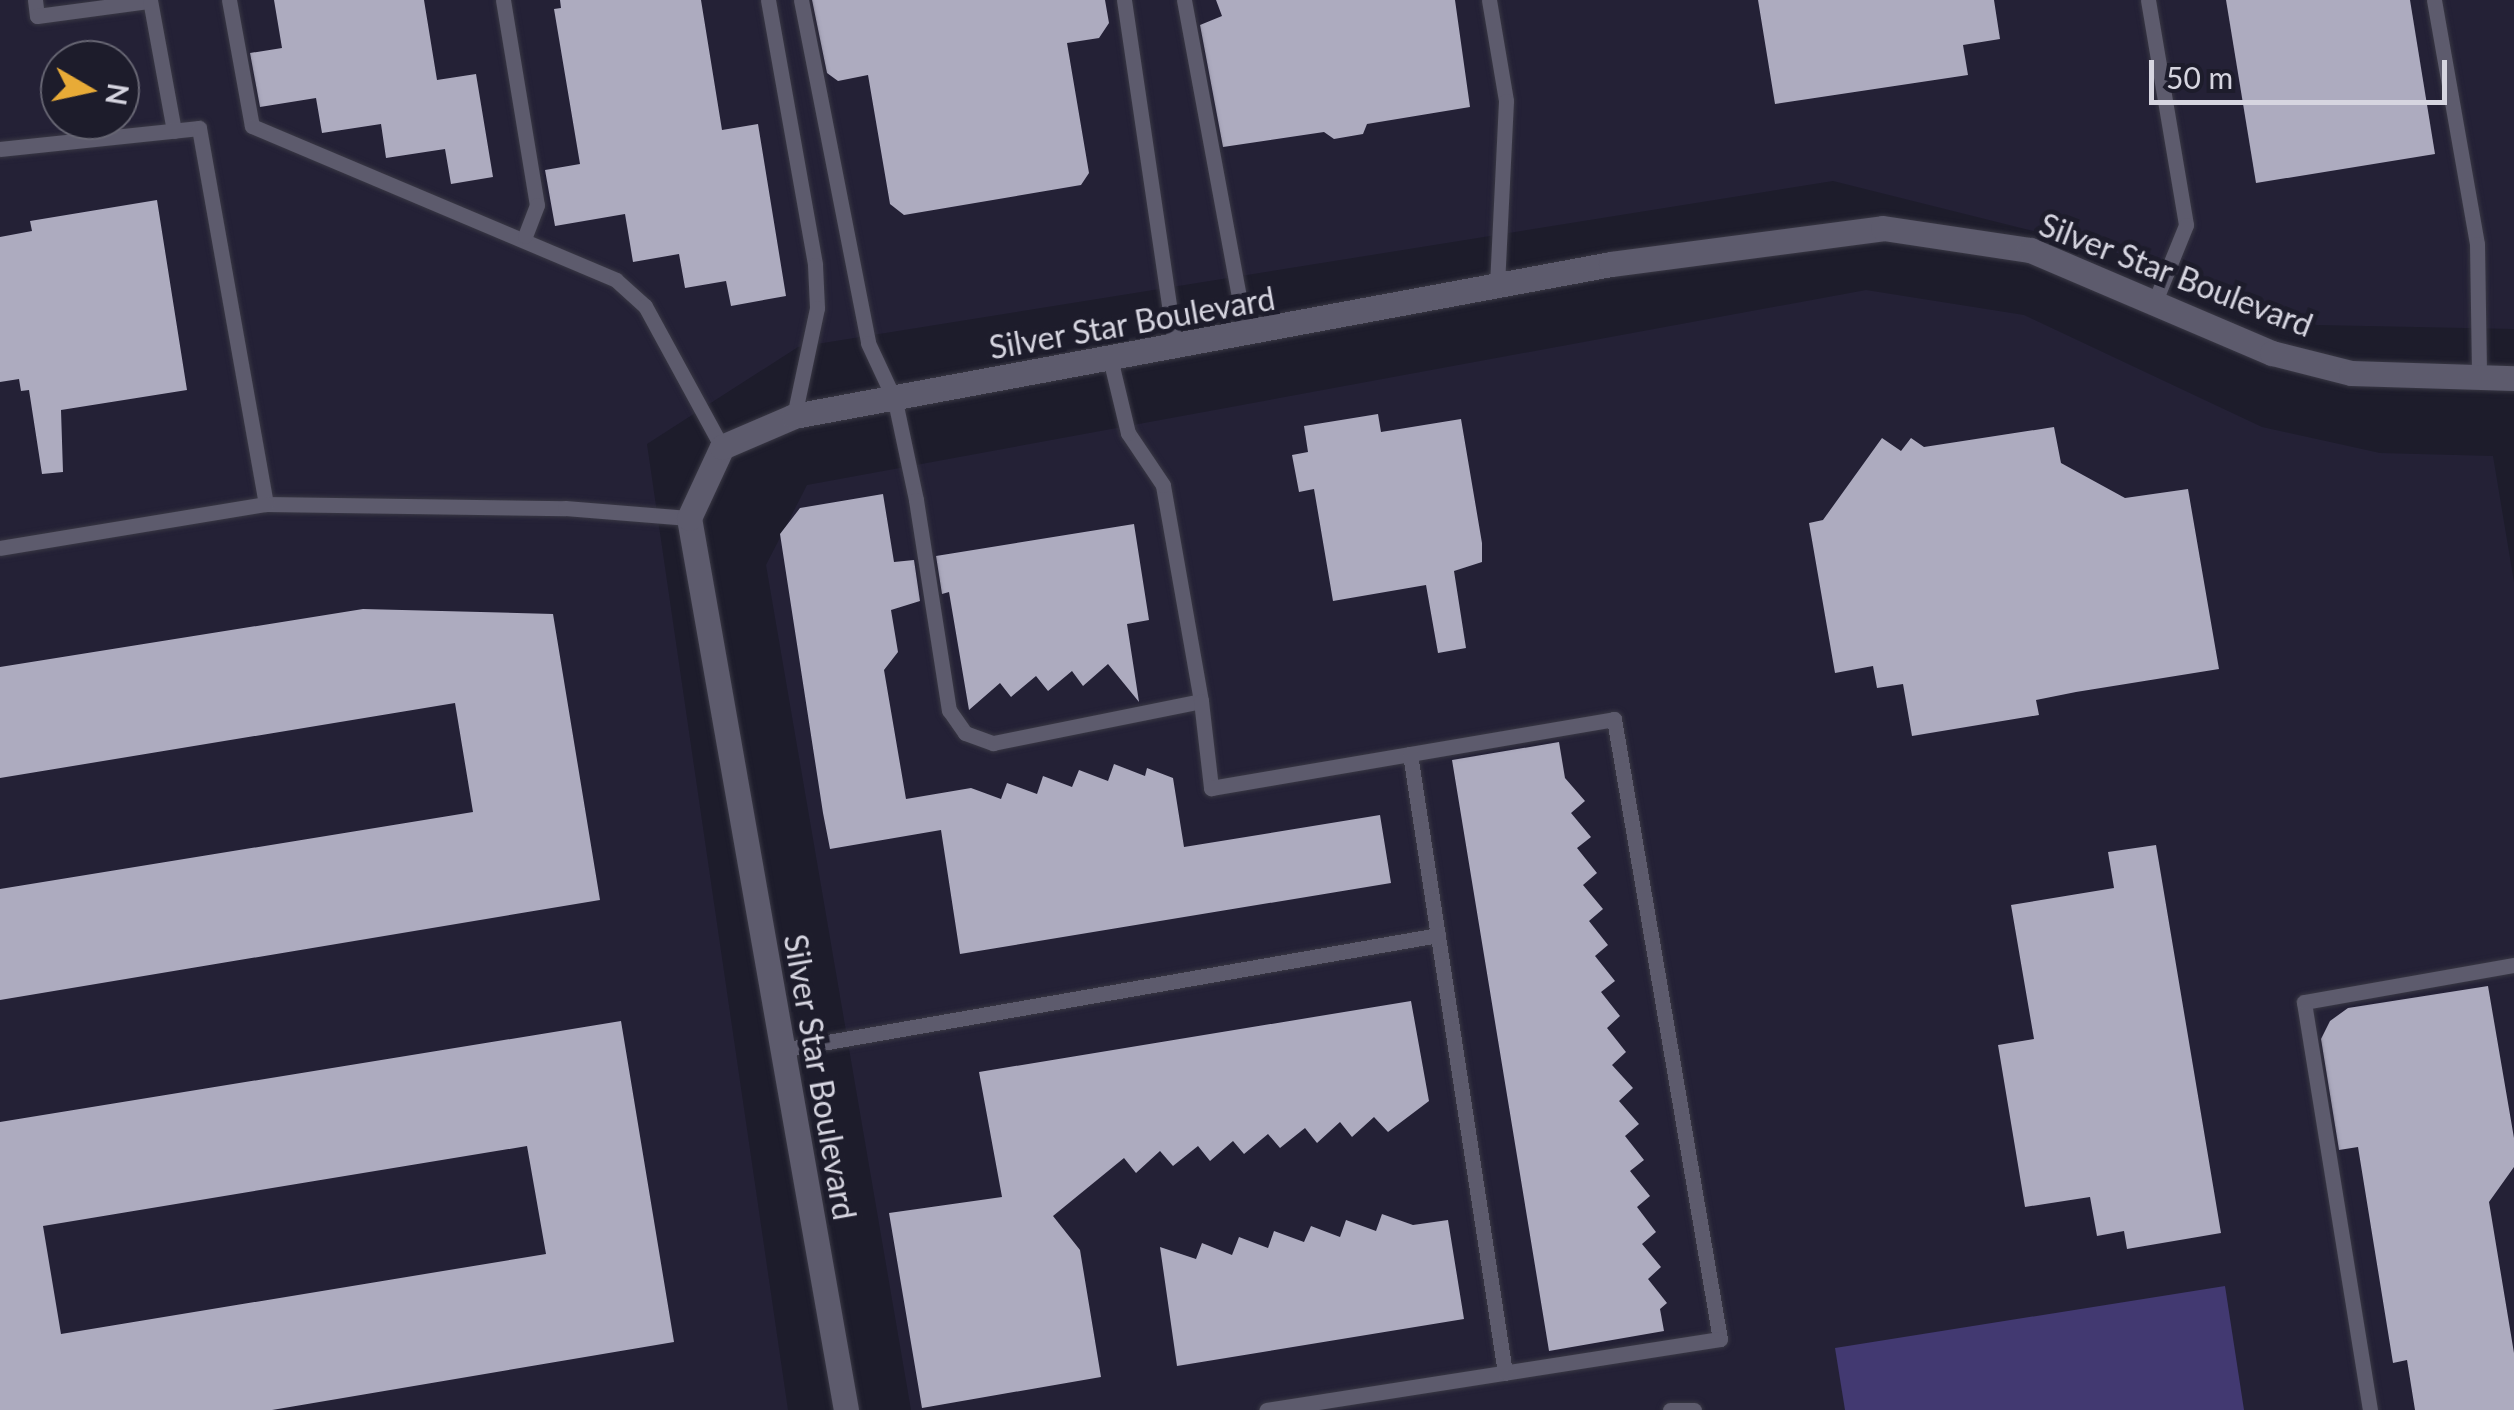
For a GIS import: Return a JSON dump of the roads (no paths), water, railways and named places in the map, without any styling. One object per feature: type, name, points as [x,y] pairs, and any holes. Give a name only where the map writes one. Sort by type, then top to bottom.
[{"type":"street","name":"Silver Star Boulevard","points":[[722,446],[794,416],[1683,252],[1883,228],[2030,250],[2272,353],[2350,373],[2514,378]]},
{"type":"street","points":[[689,518],[722,446]]},
{"type":"street","name":"Silver Star Boulevard","points":[[689,518],[846,1410]]},
{"type":"lane","points":[[35,0],[37,16],[150,0],[174,131]]},
{"type":"lane","points":[[230,0],[252,126],[319,160],[524,236],[616,280],[645,306],[722,446]]},
{"type":"lane","points":[[503,0],[537,205],[524,236]]},
{"type":"lane","points":[[768,0],[815,265],[817,308],[794,416]]},
{"type":"lane","points":[[801,0],[868,344],[894,400],[949,710],[965,732],[993,743],[1201,701]]},
{"type":"lane","points":[[1124,0],[1175,346]]},
{"type":"lane","points":[[1184,0],[1246,335]]},
{"type":"lane","points":[[1489,0],[1506,101],[1497,287]]},
{"type":"lane","points":[[2148,0],[2186,225],[2154,304]]},
{"type":"lane","points":[[2434,0],[2477,244],[2479,378]]},
{"type":"lane","points":[[0,150],[199,128],[266,504]]},
{"type":"lane","points":[[1110,358],[1128,433],[1163,485],[1201,701],[1211,788],[1614,719],[1720,1340],[1267,1410]]},
{"type":"lane","points":[[0,548],[266,504],[564,508],[689,518]]},
{"type":"lane","points":[[1410,754],[1504,1373]]},
{"type":"lane","points":[[782,1050],[1438,935]]},
{"type":"lane","points":[[2370,1410],[2304,1002],[2514,964]]},
{"type":"lane","points":[[1670,1410],[1694,1410]]}]
